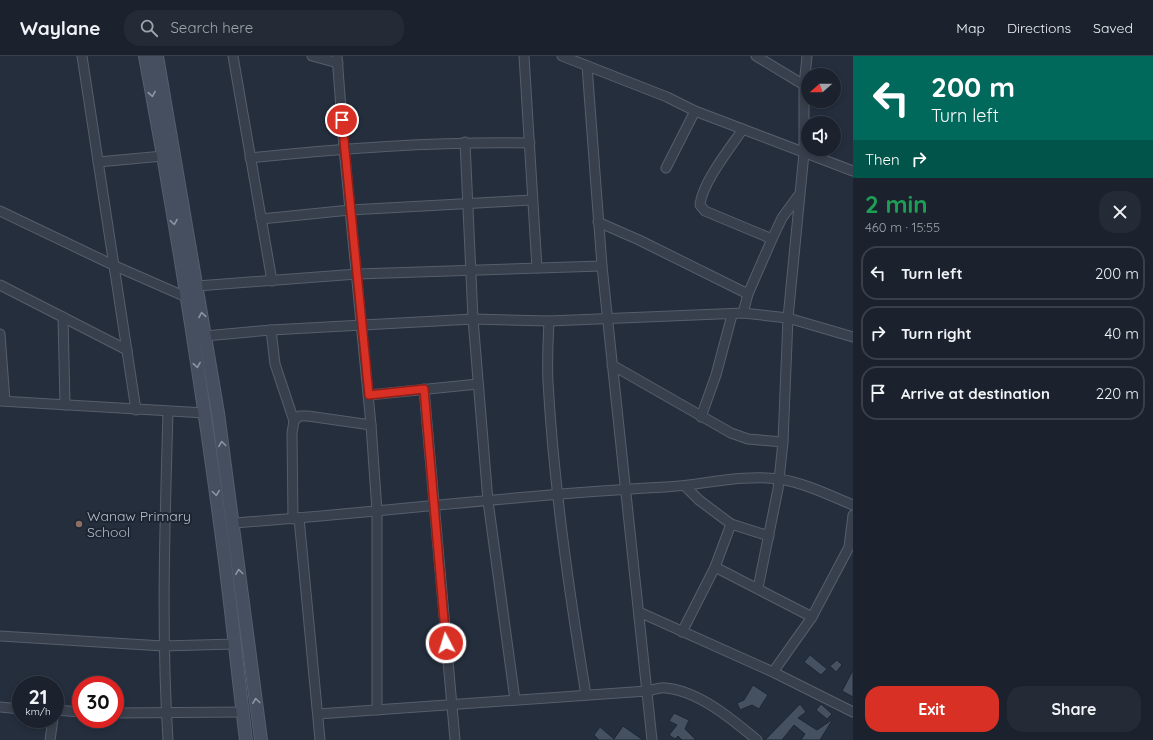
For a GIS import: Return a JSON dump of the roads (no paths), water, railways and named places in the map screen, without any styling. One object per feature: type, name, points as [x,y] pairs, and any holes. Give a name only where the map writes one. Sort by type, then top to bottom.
[{"type":"main road","points":[[145,56],[164,156],[205,413],[246,740]]},
{"type":"main road","points":[[157,56],[205,336],[233,523],[261,740]]},
{"type":"street","points":[[82,56],[136,410]]},
{"type":"street","points":[[233,56],[272,282]]},
{"type":"street","points":[[312,56],[338,60],[344,148],[369,395],[377,511],[377,710]]},
{"type":"street","points":[[524,56],[537,268]]},
{"type":"street","points":[[562,56],[667,97],[695,111],[801,152]]},
{"type":"street","points":[[756,56],[801,83]]},
{"type":"street","points":[[806,68],[807,56]]},
{"type":"street","points":[[587,66],[598,222],[607,319],[652,740]]},
{"type":"street","points":[[666,168],[695,111]]},
{"type":"street","points":[[743,129],[719,163],[701,196],[700,205],[705,212],[772,239]]},
{"type":"street","points":[[250,158],[344,148],[465,142],[530,143]]},
{"type":"street","points":[[465,142],[473,319],[488,501],[515,700]]},
{"type":"street","points":[[98,162],[164,156]]},
{"type":"street","points":[[758,588],[778,479],[783,442],[788,318],[804,156]]},
{"type":"street","points":[[812,156],[853,171]]},
{"type":"street","points":[[743,313],[748,294],[772,239],[782,218],[799,195]]},
{"type":"street","points":[[261,220],[350,210],[532,200]]},
{"type":"street","points":[[0,211],[113,265],[186,297]]},
{"type":"street","points":[[598,222],[639,240],[748,294]]},
{"type":"street","points":[[197,286],[272,282],[357,274],[602,266]]},
{"type":"street","points":[[0,285],[127,350]]},
{"type":"street","points":[[205,336],[271,330],[473,319],[549,321],[732,315],[743,313],[788,318],[853,337]]},
{"type":"street","points":[[701,417],[716,376],[732,315]]},
{"type":"street","points":[[63,317],[65,405]]},
{"type":"street","points":[[549,321],[548,380],[558,494],[569,591],[586,695]]},
{"type":"street","points":[[271,330],[275,364],[294,421],[292,433],[296,519],[320,740]]},
{"type":"street","points":[[0,334],[3,401],[205,413]]},
{"type":"street","points":[[612,365],[731,433],[748,439],[783,442]]},
{"type":"street","points":[[369,395],[478,384]]},
{"type":"street","points":[[424,389],[455,740]]},
{"type":"street","points":[[168,412],[163,646],[168,740]]},
{"type":"street","points":[[294,421],[299,416],[308,416],[371,425]]},
{"type":"street","points":[[233,523],[296,519],[558,494],[685,486],[731,480],[778,479],[812,487],[853,505]]},
{"type":"street","points":[[685,486],[699,500],[731,524],[768,536]]},
{"type":"street","points":[[773,672],[812,617],[849,547],[853,515]]},
{"type":"street","points":[[682,632],[715,567],[731,524]]},
{"type":"street","points":[[715,567],[812,617]]},
{"type":"street","points":[[639,612],[773,672],[853,712]]},
{"type":"street","points":[[0,636],[163,646],[235,644]]},
{"type":"street","points":[[318,714],[647,691],[665,688],[685,693],[721,710],[757,740]]},
{"type":"street","points":[[0,707],[12,708]]},
{"type":"street","points":[[124,714],[243,712]]},
{"type":"street","points":[[50,740],[52,728]]},
{"type":"place","name":"Wanaw Primary School","points":[[79,524]]}]
